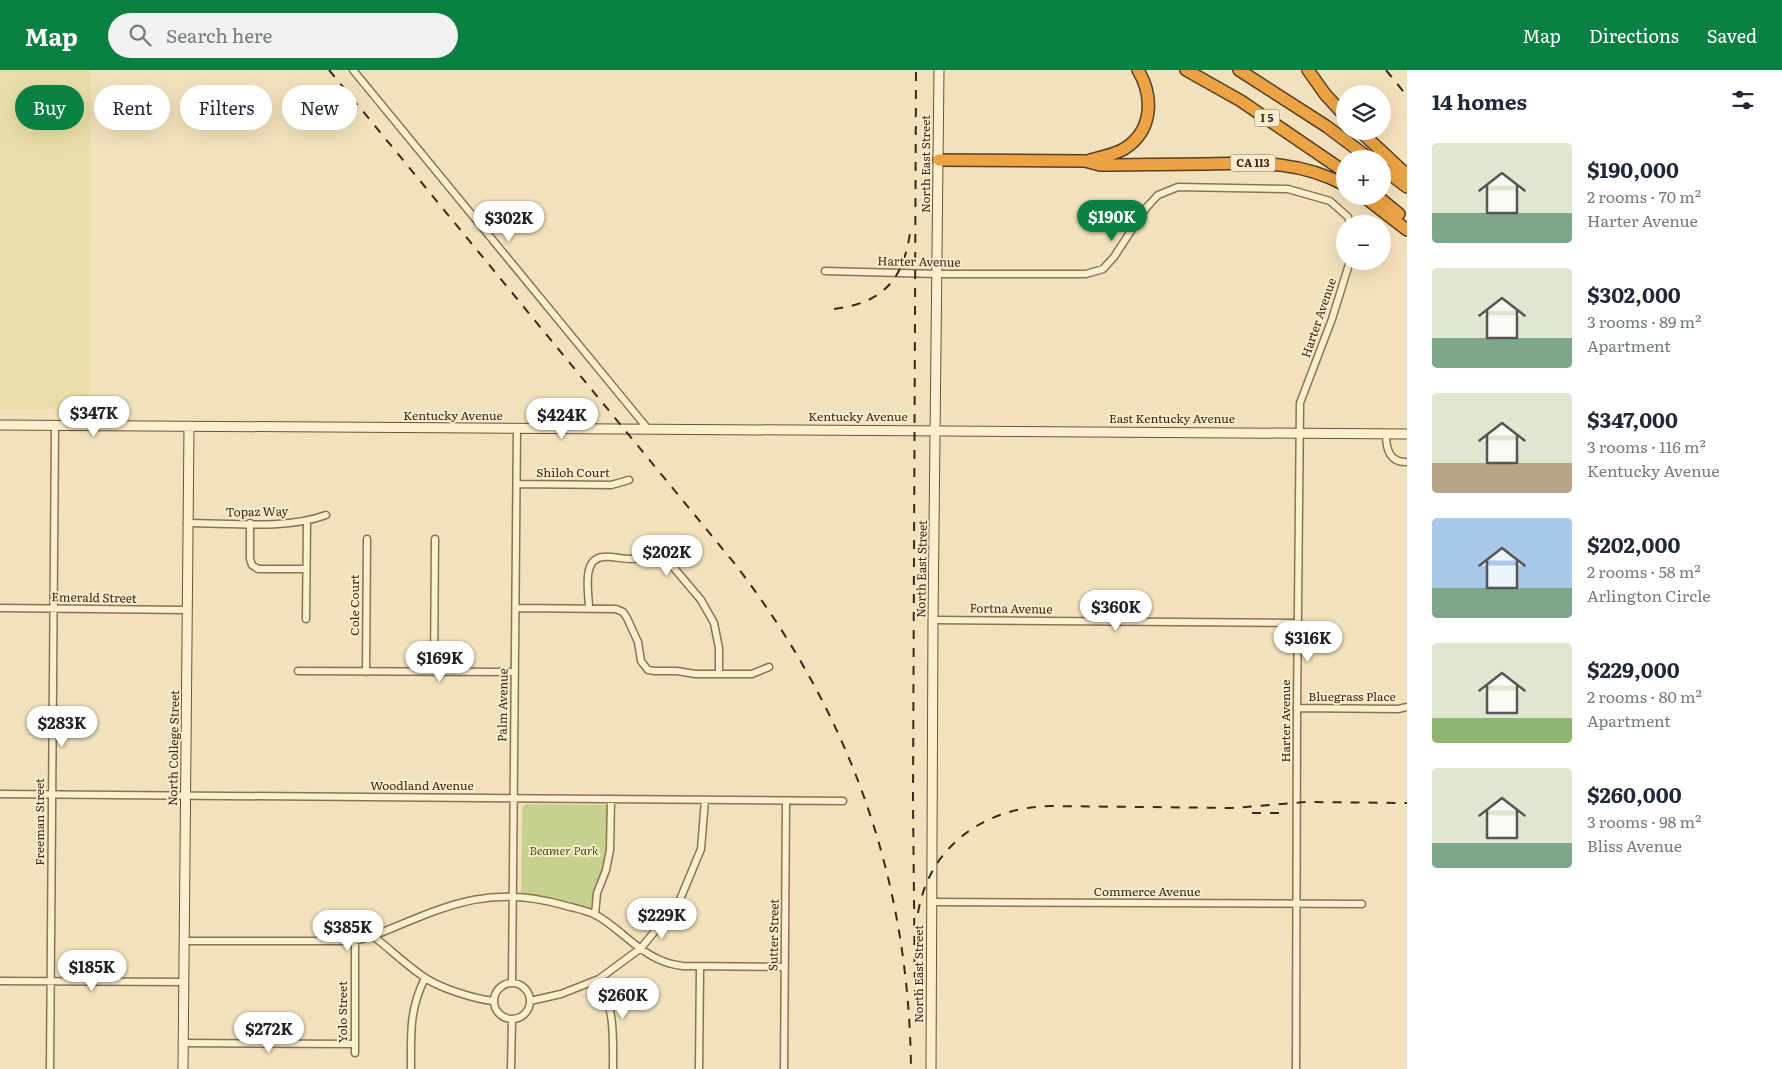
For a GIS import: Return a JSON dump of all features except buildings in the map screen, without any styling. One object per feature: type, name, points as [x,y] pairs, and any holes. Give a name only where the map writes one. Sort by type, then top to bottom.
[{"type":"highway","points":[[1085,161],[1122,150],[1132,143],[1144,127],[1149,110],[1149,100],[1144,81],[1138,70]]},
{"type":"highway","name":"I 5","points":[[1186,70],[1241,101],[1336,166]]},
{"type":"highway","name":"I 5","points":[[1239,70],[1326,126],[1358,150]]},
{"type":"highway","points":[[1308,70],[1336,106]]},
{"type":"highway","points":[[1370,140],[1407,175]]},
{"type":"highway","name":"CA 113","points":[[939,160],[1085,161],[1100,165],[1277,164],[1307,169],[1336,181]]},
{"type":"highway","points":[[1391,175],[1407,187]]},
{"type":"highway","points":[[1375,205],[1407,230]]},
{"type":"highway","points":[[1388,205],[1407,221]]},
{"type":"street","points":[[353,70],[648,429]]},
{"type":"street","name":"North East Street","points":[[931,1069],[933,620],[940,70]]},
{"type":"street","name":"Harter Avenue","points":[[825,271],[938,274],[1086,274],[1103,269],[1114,257],[1146,208],[1158,195],[1178,186],[1288,189],[1330,201],[1347,215]]},
{"type":"street","name":"Harter Avenue","points":[[1296,1069],[1300,404],[1332,319],[1347,270]]},
{"type":"street","name":"Kentucky Avenue","points":[[0,425],[936,430]]},
{"type":"street","name":"Freeman Street","points":[[50,1069],[55,426]]},
{"type":"street","name":"North College Street","points":[[183,1069],[188,427]]},
{"type":"street","name":"Palm Avenue","points":[[512,983],[517,428]]},
{"type":"street","name":"East Kentucky Avenue","points":[[936,430],[1407,434]]},
{"type":"street","points":[[1386,435],[1388,453],[1394,459],[1407,462]]},
{"type":"street","name":"Shiloh Court","points":[[517,484],[611,485],[628,480]]},
{"type":"street","name":"Topaz Way","points":[[188,523],[282,523],[307,521],[326,515]]},
{"type":"street","points":[[306,619],[307,521]]},
{"type":"street","points":[[250,523],[250,559],[252,565],[258,569],[306,569]]},
{"type":"street","name":"Cole Court","points":[[366,539],[366,672]]},
{"type":"street","points":[[434,672],[436,539]]},
{"type":"street","points":[[589,608],[588,573],[594,560],[608,556],[621,559],[662,558],[669,562],[708,611],[714,623],[717,636],[719,674]]},
{"type":"street","name":"Emerald Street","points":[[0,608],[188,610]]},
{"type":"street","points":[[516,608],[616,609],[623,612],[638,642],[641,661],[648,670],[655,672],[677,670],[695,674],[752,674],[769,667]]},
{"type":"street","name":"Fortna Avenue","points":[[933,620],[1298,623]]},
{"type":"street","points":[[298,672],[515,672]]},
{"type":"street","name":"Bluegrass Place","points":[[1297,708],[1398,709],[1407,707]]},
{"type":"street","name":"Woodland Avenue","points":[[0,794],[844,801]]},
{"type":"street","points":[[595,915],[597,893],[610,855],[611,799]]},
{"type":"street","points":[[530,1002],[561,994],[599,979],[641,948],[679,902],[701,849],[705,800]]},
{"type":"street","name":"Sutter Street","points":[[784,1069],[786,801]]},
{"type":"street","points":[[184,941],[355,941],[373,936],[454,904],[491,897],[513,897],[554,903],[595,915],[616,928],[656,959],[670,964],[700,967],[785,968]]},
{"type":"street","name":"Commerce Avenue","points":[[932,902],[1362,904]]},
{"type":"street","points":[[373,936],[425,978],[455,991],[493,1001]]},
{"type":"street","name":"Yolo Street","points":[[354,1053],[355,941]]},
{"type":"street","points":[[699,1069],[700,967]]},
{"type":"street","points":[[411,1069],[412,1019],[417,996],[425,978]]},
{"type":"street","points":[[599,979],[606,995],[614,1025],[613,1069]]},
{"type":"street","points":[[0,981],[184,982]]},
{"type":"street","points":[[507,983],[512,983],[525,988],[530,1002],[528,1011],[525,1014],[512,1020],[499,1014],[493,1001],[499,988],[507,983]]},
{"type":"street","points":[[511,1069],[512,1020]]},
{"type":"street","points":[[183,1043],[354,1044]]},
{"type":"shaded area","points":[[0,70],[91,70],[89,409],[0,409]]},
{"type":"green space","name":"Beamer Park","points":[[526,804],[607,805],[607,852],[601,874],[593,892],[590,908],[521,896],[522,808]]},
{"type":"railway","points":[[329,70],[735,564],[776,621],[811,680],[841,740],[866,802],[885,866],[899,931],[908,999],[911,1069]]},
{"type":"railway","points":[[915,999],[913,801],[916,70]]},
{"type":"railway","points":[[1386,70],[1407,96]]},
{"type":"railway","points":[[834,309],[865,301],[887,287],[896,277],[902,264],[910,233]]},
{"type":"railway","points":[[918,913],[924,889],[934,868],[948,850],[964,835],[983,823],[1004,814],[1027,808],[1051,806],[1232,808],[1306,802],[1407,803]]},
{"type":"railway","points":[[1252,813],[1283,813]]}]
